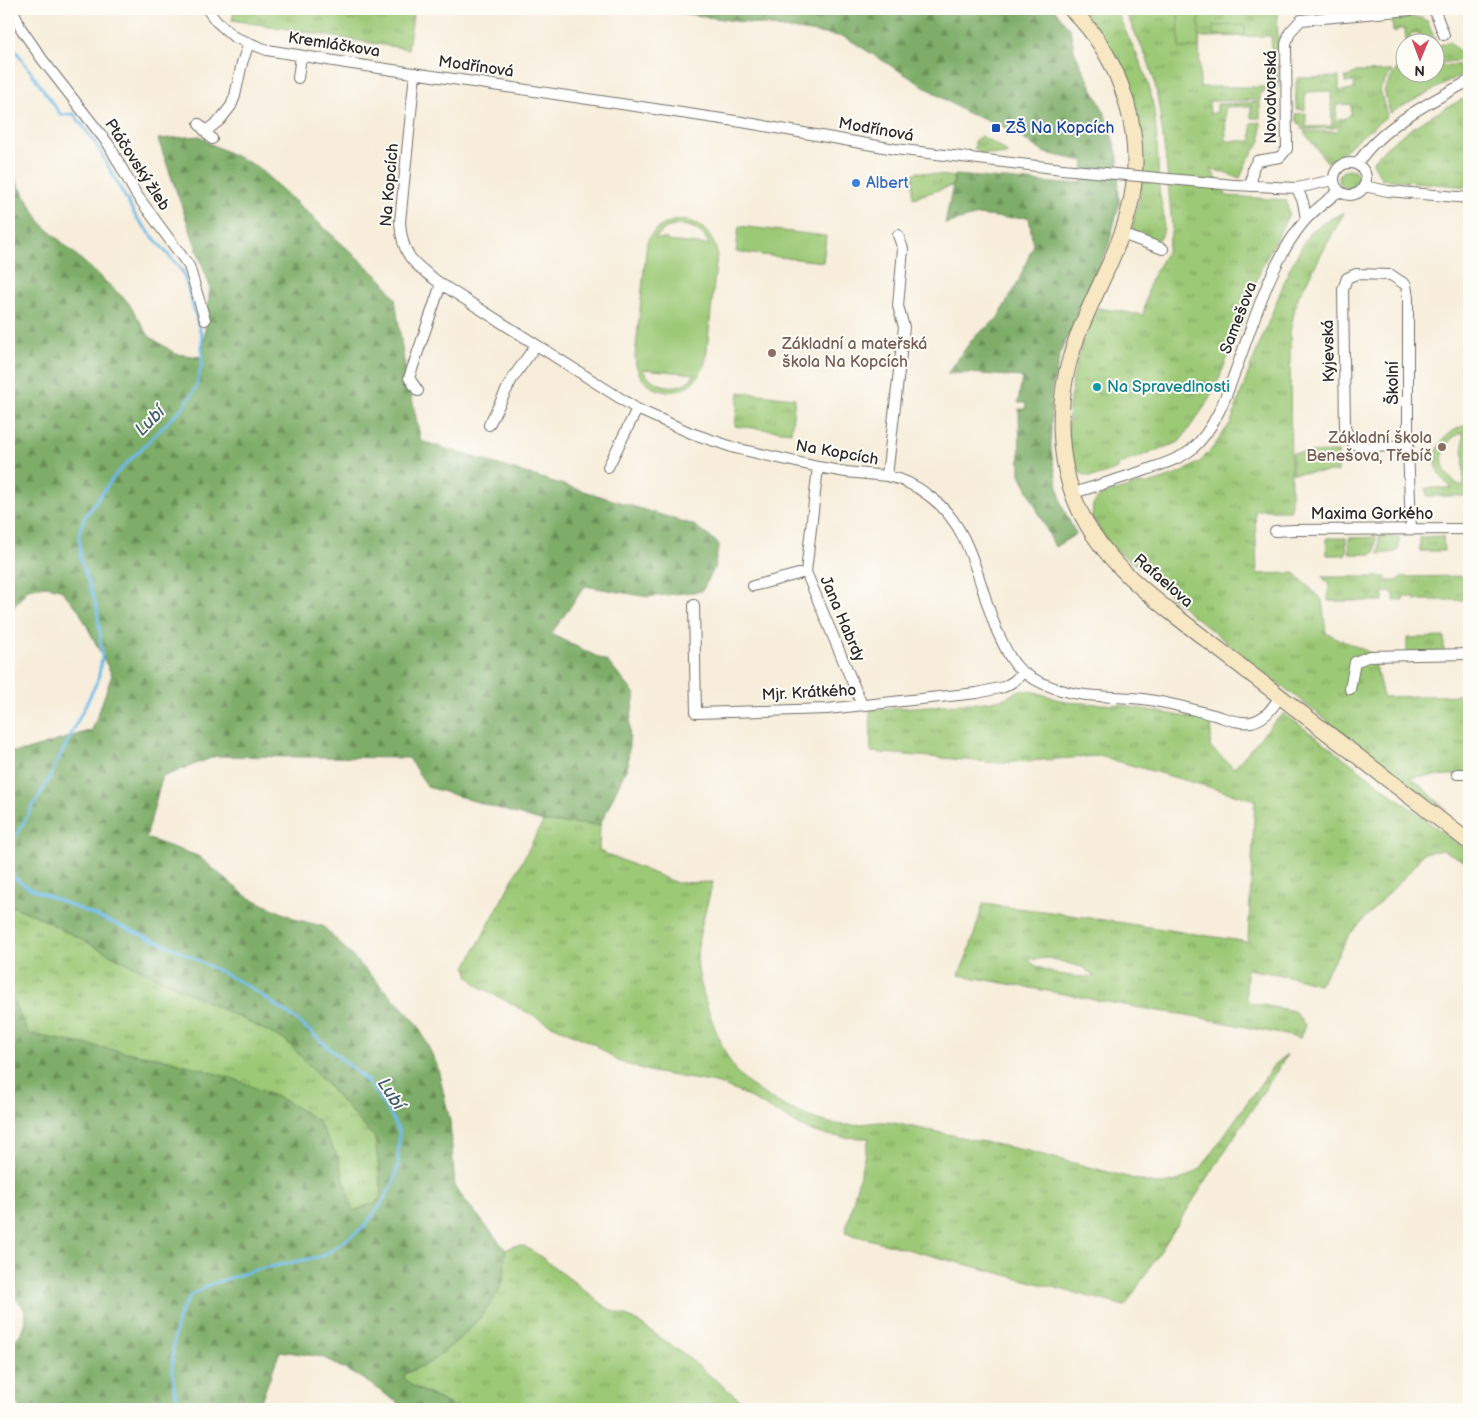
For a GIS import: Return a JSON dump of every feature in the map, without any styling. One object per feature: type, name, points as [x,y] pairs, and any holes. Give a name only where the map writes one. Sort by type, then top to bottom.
[{"type":"main road","name":"Rafaelova","points":[[1071,9],[1095,36],[1122,87],[1130,115],[1134,144],[1134,182],[1129,211],[1122,234],[1078,335],[1064,383],[1061,407],[1061,433],[1064,464],[1073,493],[1093,534],[1112,560],[1136,583],[1180,620],[1281,695],[1469,842]]},
{"type":"street","name":"Ptáčovský žleb","points":[[13,9],[20,27],[42,59],[110,145],[136,194],[189,266],[205,320]]},
{"type":"street","name":"Kremláčkova","points":[[207,9],[216,21],[234,37],[267,50],[415,73]]},
{"type":"street","name":"Novodvorská","points":[[1250,186],[1253,168],[1257,161],[1280,156],[1287,149],[1286,44],[1290,32],[1301,20],[1421,9]]},
{"type":"street","points":[[1434,9],[1443,32]]},
{"type":"street","points":[[206,131],[220,120],[235,96],[242,63],[249,43]]},
{"type":"street","points":[[298,78],[301,56]]},
{"type":"street","name":"Modřínová","points":[[415,73],[742,122],[895,149],[1062,169],[1234,185],[1297,188],[1334,180]]},
{"type":"street","name":"Na Kopcích","points":[[415,73],[400,222],[403,246],[409,257],[418,267],[441,284],[637,409],[691,433],[735,448],[818,467],[887,476],[904,327],[898,306],[903,249],[898,235]]},
{"type":"street","points":[[1357,164],[1367,149],[1379,138],[1425,105],[1469,81]]},
{"type":"street","points":[[1353,162],[1357,164],[1364,171],[1366,181],[1364,186],[1358,193],[1353,195],[1343,194],[1334,184],[1336,170],[1343,164],[1353,162]]},
{"type":"street","points":[[1364,186],[1388,191],[1469,198]]},
{"type":"street","points":[[1297,188],[1303,202],[1306,219]]},
{"type":"street","name":"Samešova","points":[[1073,493],[1173,460],[1190,451],[1202,438],[1219,411],[1230,386],[1261,299],[1282,256],[1306,219],[1339,191]]},
{"type":"street","points":[[1122,234],[1162,249]]},
{"type":"street","name":"Kyjevská","points":[[1408,298],[1406,285],[1391,275],[1356,274],[1348,278],[1343,289],[1345,428],[1350,440],[1360,447],[1408,446]]},
{"type":"street","points":[[418,391],[410,378],[441,284]]},
{"type":"street","name":"Školní","points":[[1408,298],[1408,446],[1411,528]]},
{"type":"street","points":[[489,425],[512,379],[536,345]]},
{"type":"street","points":[[608,467],[637,409]]},
{"type":"street","name":"Jana Habrdy","points":[[818,467],[806,572],[862,705]]},
{"type":"street","points":[[887,476],[915,485],[941,504],[954,520],[968,546],[1005,649],[1014,663],[1023,672],[1048,686],[1069,692],[1152,700],[1244,722],[1262,718],[1270,711],[1281,695]]},
{"type":"street","name":"Maxima Gorkého","points":[[1275,531],[1411,528],[1469,529]]},
{"type":"street","name":"Jana Habrdy","points":[[753,586],[806,572]]},
{"type":"street","name":"Mjr. Krátkého","points":[[694,606],[696,713],[826,709],[992,690],[1004,687],[1023,672]]},
{"type":"street","points":[[1350,689],[1355,662],[1370,656],[1469,654]]},
{"type":"street","points":[[1457,774],[1469,774]]},
{"type":"green space","points":[[235,9],[414,9],[408,49],[232,20]]},
{"type":"green space","points":[[653,9],[1054,9],[1070,29],[1075,53],[1105,114],[1118,156],[1119,205],[1108,247],[1061,351],[1051,393],[1051,451],[1062,506],[1076,534],[1055,547],[1020,474],[1019,409],[1025,409],[1026,403],[1018,403],[1022,377],[969,373],[947,374],[974,337],[997,319],[1018,282],[1033,246],[1029,217],[1005,218],[978,215],[945,224],[955,175],[1065,184],[1082,182],[1084,161],[1045,153],[1006,128],[965,112],[845,37]]},
{"type":"green space","points":[[1081,9],[1116,9],[1145,73],[1155,122],[1159,189],[1164,220],[1161,238],[1144,238],[1134,234],[1133,222],[1142,183],[1142,149],[1136,105],[1120,65],[1096,27]]},
{"type":"green space","points":[[1124,9],[1277,9],[1278,50],[1272,52],[1271,36],[1199,37],[1200,87],[1272,87],[1272,65],[1278,65],[1278,88],[1260,93],[1260,100],[1209,101],[1210,114],[1217,112],[1217,104],[1260,102],[1260,118],[1251,118],[1251,106],[1225,107],[1226,141],[1252,141],[1251,123],[1261,122],[1261,141],[1247,161],[1240,178],[1211,169],[1227,196],[1286,200],[1289,214],[1262,266],[1236,338],[1215,388],[1183,437],[1179,442],[1117,465],[1118,469],[1096,476],[1088,476],[1078,470],[1071,458],[1068,441],[1068,421],[1073,382],[1085,336],[1098,308],[1143,315],[1150,281],[1167,251],[1172,226],[1166,160],[1154,79],[1148,61]]},
{"type":"green space","points":[[1178,9],[1199,9],[1199,48],[1179,48]]},
{"type":"green space","points":[[1397,18],[1421,18],[1427,21],[1432,32],[1405,32],[1405,29],[1397,29],[1396,32],[1393,32],[1392,20]]},
{"type":"green space","points":[[1245,25],[1245,35],[1213,35],[1213,26]]},
{"type":"green space","points":[[1449,41],[1459,51],[1469,48],[1469,60],[1446,62],[1446,42]]},
{"type":"green space","points":[[1469,64],[1469,71],[1390,113],[1384,90],[1396,70],[1396,82],[1446,82],[1446,65]]},
{"type":"green space","points":[[1392,71],[1380,89],[1387,116],[1336,157],[1327,162],[1304,132],[1336,131],[1339,128],[1339,119],[1346,118],[1351,114],[1351,104],[1336,105],[1337,127],[1303,130],[1296,119],[1296,114],[1306,113],[1306,127],[1332,126],[1331,91],[1305,92],[1305,110],[1296,109],[1296,82],[1298,78],[1339,77],[1339,91],[1354,90],[1354,82],[1345,82],[1345,77],[1356,72]]},
{"type":"green space","points":[[1469,96],[1469,187],[1382,179],[1373,163],[1374,159],[1384,149],[1419,124]]},
{"type":"green space","points":[[200,136],[209,143],[256,166],[383,281],[395,298],[404,361],[421,441],[694,525],[719,544],[714,569],[702,591],[648,597],[585,586],[551,634],[608,662],[635,694],[630,722],[628,765],[600,825],[543,822],[428,787],[408,758],[216,756],[162,777],[146,838],[198,856],[246,896],[298,920],[323,926],[417,1023],[437,1065],[450,1121],[455,1188],[506,1250],[503,1281],[498,1292],[482,1315],[439,1356],[426,1365],[405,1374],[404,1378],[413,1387],[459,1409],[407,1409],[363,1379],[322,1357],[280,1351],[258,1409],[22,1409],[9,1396],[9,1344],[21,1333],[26,1319],[22,1306],[9,1295],[9,993],[29,1034],[169,1060],[234,1079],[286,1101],[317,1120],[338,1157],[353,1211],[377,1202],[382,1194],[375,1138],[287,1041],[34,915],[12,906],[9,913],[9,752],[24,751],[92,730],[112,675],[78,609],[60,589],[46,586],[28,589],[9,613],[9,169],[42,224],[128,302],[149,336],[176,354],[202,357],[210,287],[158,139]]},
{"type":"green space","points":[[982,136],[1006,151],[1007,154],[980,153],[975,149],[975,140]]},
{"type":"green space","points":[[1349,169],[1356,172],[1359,179],[1356,186],[1349,189],[1342,186],[1339,179],[1342,172]]},
{"type":"green space","points":[[918,172],[954,177],[952,186],[913,198],[913,174]]},
{"type":"green space","points":[[1344,213],[1297,299],[1290,332],[1291,510],[1255,510],[1257,574],[1295,573],[1322,600],[1326,633],[1373,654],[1383,697],[1469,694],[1469,774],[1411,777],[1447,810],[1419,792],[1186,610],[1144,570],[1111,547],[1092,516],[1093,504],[1101,495],[1140,484],[1148,484],[1183,472],[1201,461],[1215,445],[1231,422],[1250,368],[1290,268],[1310,232],[1328,220]]},
{"type":"green space","points":[[676,220],[691,222],[703,228],[712,239],[717,254],[706,359],[700,374],[690,384],[679,390],[667,391],[655,389],[645,382],[638,371],[635,357],[647,242],[655,230]],"holes":[[[678,225],[688,226],[697,230],[704,236],[709,245],[655,238],[666,228]],[[643,369],[695,374],[682,384],[668,386],[653,381]]]},
{"type":"green space","points":[[739,226],[826,236],[823,262],[736,252]]},
{"type":"green space","points":[[739,392],[795,398],[791,432],[735,426]]},
{"type":"green space","points":[[1469,426],[1469,496],[1427,496],[1426,488],[1451,488],[1439,473],[1436,458],[1437,451],[1444,438],[1456,429]],"holes":[[[1463,432],[1464,487],[1448,475],[1442,459],[1447,444]]]},
{"type":"green space","points":[[1338,452],[1338,472],[1292,473],[1292,453]]},
{"type":"green space","points":[[1443,536],[1444,551],[1420,551],[1420,537]]},
{"type":"green space","points":[[1376,537],[1375,552],[1373,554],[1350,554],[1349,538]]},
{"type":"green space","points":[[1379,537],[1399,537],[1399,549],[1397,549],[1397,552],[1379,554]]},
{"type":"green space","points":[[1327,538],[1346,538],[1347,552],[1345,552],[1345,555],[1327,555]]},
{"type":"green space","points":[[1469,576],[1469,600],[1414,600],[1414,597],[1403,597],[1403,601],[1394,601],[1394,593],[1383,592],[1383,601],[1328,601],[1329,584],[1322,577],[1386,577],[1386,581],[1398,581],[1401,577]]},
{"type":"green space","points":[[1444,637],[1444,653],[1407,654],[1407,638]]},
{"type":"green space","points":[[1020,690],[1036,692],[1065,702],[1120,705],[1199,719],[1212,723],[1210,747],[1234,768],[1284,713],[1469,852],[1469,866],[1443,850],[1423,853],[1413,868],[1350,934],[1318,984],[1293,977],[1247,969],[1246,998],[1251,1003],[1294,1011],[1305,1025],[1300,1038],[1187,1015],[959,975],[970,948],[983,904],[1051,912],[1248,942],[1255,800],[1099,756],[1000,763],[871,752],[870,710],[987,702],[1005,698]],"holes":[[[1048,958],[1082,967],[1094,976],[1077,977],[1050,972],[1034,965],[1028,960]]]},
{"type":"green space","points":[[543,822],[600,825],[599,851],[677,883],[713,882],[700,930],[697,960],[701,986],[718,1036],[731,1064],[746,1082],[769,1098],[797,1112],[824,1122],[847,1125],[887,1122],[1028,1151],[1154,1184],[1167,1183],[1185,1178],[1201,1168],[1273,1066],[1287,1055],[1125,1306],[845,1233],[869,1138],[838,1137],[808,1130],[741,1093],[716,1083],[652,1072],[617,1061],[594,1044],[543,1021],[480,987],[469,977],[466,967]]},
{"type":"green space","points":[[12,906],[34,915],[287,1041],[375,1138],[382,1194],[377,1202],[353,1211],[350,1204],[169,1060],[28,1034],[9,993],[9,913]]},
{"type":"green space","points":[[513,1246],[524,1246],[540,1256],[609,1309],[633,1319],[680,1351],[751,1409],[459,1409],[407,1383],[404,1378],[405,1374],[428,1363],[481,1317],[505,1267],[503,1258],[506,1250]]},
{"type":"waterway","name":"Lubí","points":[[9,41],[61,115],[74,114],[96,144],[136,217],[183,272],[202,337],[202,364],[195,390],[184,406],[116,474],[84,518],[79,534],[81,560],[97,608],[102,658],[98,680],[49,779],[9,847]]},
{"type":"waterway","name":"Lubí","points":[[9,867],[15,878],[29,888],[178,950],[248,986],[298,1021],[367,1081],[392,1117],[399,1132],[398,1165],[394,1182],[380,1206],[364,1227],[323,1256],[255,1270],[211,1284],[191,1295],[181,1311],[173,1347],[172,1372],[178,1409]]},
{"type":"place","name":"ZŠ Na Kopcích","points":[[996,128]]},
{"type":"place","name":"Albert","points":[[856,183]]},
{"type":"place","name":"Základní a mateřská škola Na Kopcích","points":[[772,353]]},
{"type":"place","name":"Na Spravedlnosti","points":[[1097,387]]},
{"type":"place","name":"Základní škola Benešova, Třebíč","points":[[1442,447]]}]
